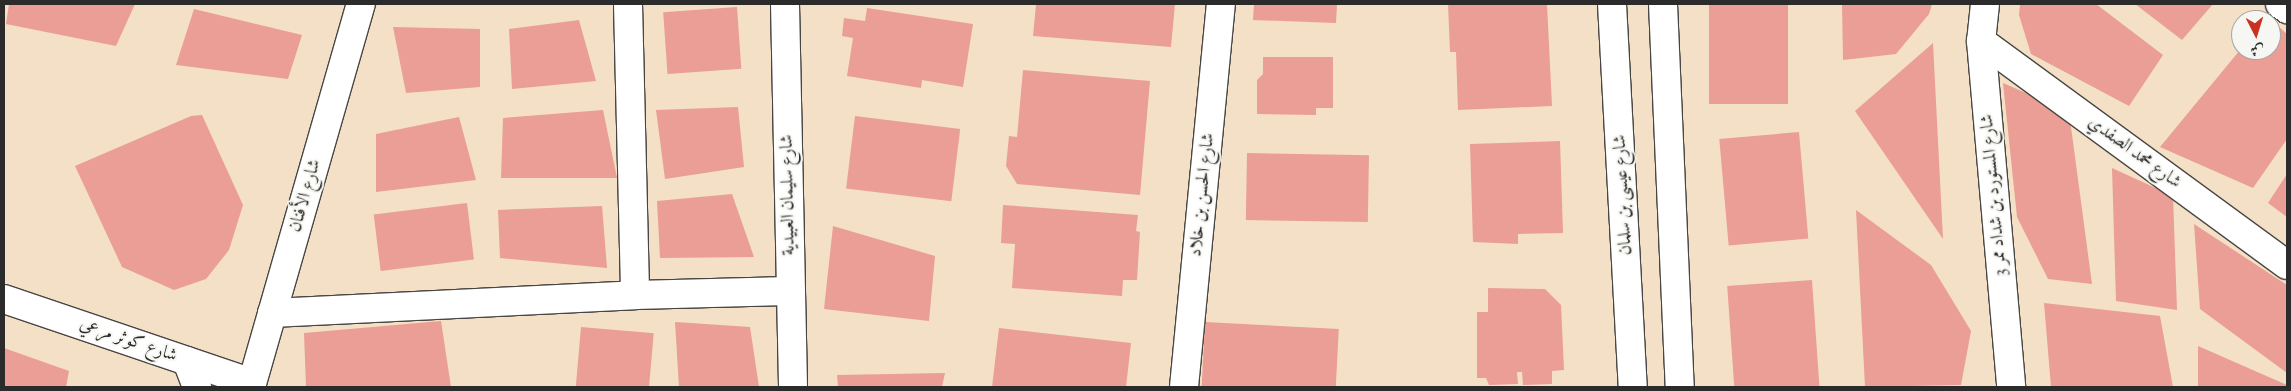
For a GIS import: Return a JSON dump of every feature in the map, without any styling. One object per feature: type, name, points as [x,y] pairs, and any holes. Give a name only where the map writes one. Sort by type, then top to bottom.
[{"type":"street","name":"شارع الأفنان","points":[[251,385],[361,4]]},
{"type":"street","points":[[628,4],[636,295]]},
{"type":"street","name":"شارع سليمان العبيدية","points":[[785,4],[793,387]]},
{"type":"street","name":"شارع الحسن بن خلاد","points":[[1184,387],[1221,4]]},
{"type":"street","name":"شارع عيسى بن سلمان","points":[[1612,4],[1633,387]]},
{"type":"street","points":[[1663,4],[1680,387]]},
{"type":"street","name":"شارع المستورد بن شداد ممر 3","points":[[1985,4],[1981,41],[2011,387]]},
{"type":"street","points":[[2280,4],[2287,9]]},
{"type":"street","name":"شارع محمد الصفدي","points":[[1981,41],[2287,265]]},
{"type":"street","points":[[4,278],[11,301]]},
{"type":"street","points":[[272,313],[636,295],[791,291]]},
{"type":"street","name":"شارع كوثر مرعي","points":[[11,301],[187,361],[251,385]]},
{"type":"street","points":[[187,361],[197,387]]},
{"type":"building","points":[[9,4],[135,4],[116,46],[6,24]]},
{"type":"building","points":[[1036,4],[1175,4],[1171,47],[1033,36]]},
{"type":"building","points":[[1254,4],[1337,4],[1336,23],[1253,20]]},
{"type":"building","points":[[1448,4],[1547,4],[1552,106],[1458,110],[1456,52],[1450,52]]},
{"type":"building","points":[[1709,4],[1788,4],[1788,104],[1709,104]]},
{"type":"building","points":[[1842,4],[1932,4],[1929,14],[1896,54],[1843,60]]},
{"type":"building","points":[[2020,4],[2096,4],[2163,55],[2129,106],[2031,54],[2019,15]]},
{"type":"building","points":[[2135,4],[2213,4],[2182,40]]},
{"type":"building","points":[[737,7],[741,69],[668,74],[663,12]]},
{"type":"building","points":[[867,8],[973,24],[963,87],[922,80],[921,88],[847,76],[853,38],[842,36],[844,18],[865,21]]},
{"type":"building","points":[[194,9],[302,35],[288,79],[176,65]]},
{"type":"building","points":[[579,20],[596,81],[512,89],[509,29]]},
{"type":"building","points":[[393,27],[480,29],[480,87],[406,93]]},
{"type":"building","points":[[2281,29],[2287,34],[2287,139],[2253,188],[2160,147],[2232,60],[2281,60]]},
{"type":"building","points":[[1933,43],[1943,239],[1855,111]]},
{"type":"building","points":[[1263,57],[1333,57],[1333,108],[1316,108],[1316,115],[1257,114],[1257,80],[1263,74]]},
{"type":"building","points":[[1023,70],[1150,81],[1140,195],[1017,184],[1006,166],[1009,136],[1017,137]]},
{"type":"building","points":[[2003,83],[2069,112],[2092,284],[2048,279],[2017,217]]},
{"type":"building","points":[[738,107],[744,167],[665,179],[656,110]]},
{"type":"building","points":[[603,110],[617,178],[501,178],[503,118]]},
{"type":"building","points":[[202,115],[243,205],[229,250],[206,279],[174,290],[122,267],[75,166],[191,116]]},
{"type":"building","points":[[855,116],[960,129],[951,201],[846,188]]},
{"type":"building","points":[[459,117],[476,180],[376,192],[376,134]]},
{"type":"building","points":[[1799,132],[1808,239],[1729,246],[1719,139]]},
{"type":"building","points":[[1560,141],[1563,233],[1518,234],[1518,244],[1473,242],[1470,144]]},
{"type":"building","points":[[1247,153],[1369,155],[1368,222],[1246,220]]},
{"type":"building","points":[[2112,168],[2173,196],[2177,310],[2116,301]]},
{"type":"building","points":[[2287,174],[2287,217],[2268,203]]},
{"type":"building","points":[[732,194],[754,257],[660,258],[657,201]]},
{"type":"building","points":[[467,203],[474,260],[381,271],[374,214]]},
{"type":"building","points":[[1003,205],[1138,215],[1136,231],[1140,232],[1137,280],[1123,280],[1122,296],[1012,288],[1015,244],[1001,243]]},
{"type":"building","points":[[602,206],[607,268],[500,258],[498,210]]},
{"type":"building","points":[[1856,210],[1931,265],[1971,331],[1961,385],[1865,387]]},
{"type":"building","points":[[2194,224],[2287,285],[2287,373],[2200,309]]},
{"type":"building","points":[[833,226],[935,256],[929,321],[824,309]]},
{"type":"building","points":[[1812,280],[1819,387],[1734,387],[1727,286]]},
{"type":"building","points":[[1488,288],[1545,289],[1561,305],[1564,370],[1552,371],[1552,384],[1523,385],[1522,372],[1517,372],[1518,384],[1489,385],[1486,378],[1477,378],[1477,312],[1488,312]]},
{"type":"building","points":[[2044,303],[2160,316],[2173,387],[2051,387]]},
{"type":"building","points":[[441,321],[451,387],[306,387],[304,333]]},
{"type":"building","points":[[675,322],[750,327],[759,387],[679,387]]},
{"type":"building","points":[[1205,322],[1339,329],[1336,387],[1202,387]]},
{"type":"building","points":[[581,327],[654,333],[649,387],[576,387]]},
{"type":"building","points":[[999,328],[1131,343],[1126,387],[992,387]]},
{"type":"building","points":[[2198,346],[2287,385],[2287,387],[2198,387]]},
{"type":"building","points":[[4,348],[69,371],[66,387],[4,387]]},
{"type":"building","points":[[945,373],[942,387],[838,387],[837,375]]}]
